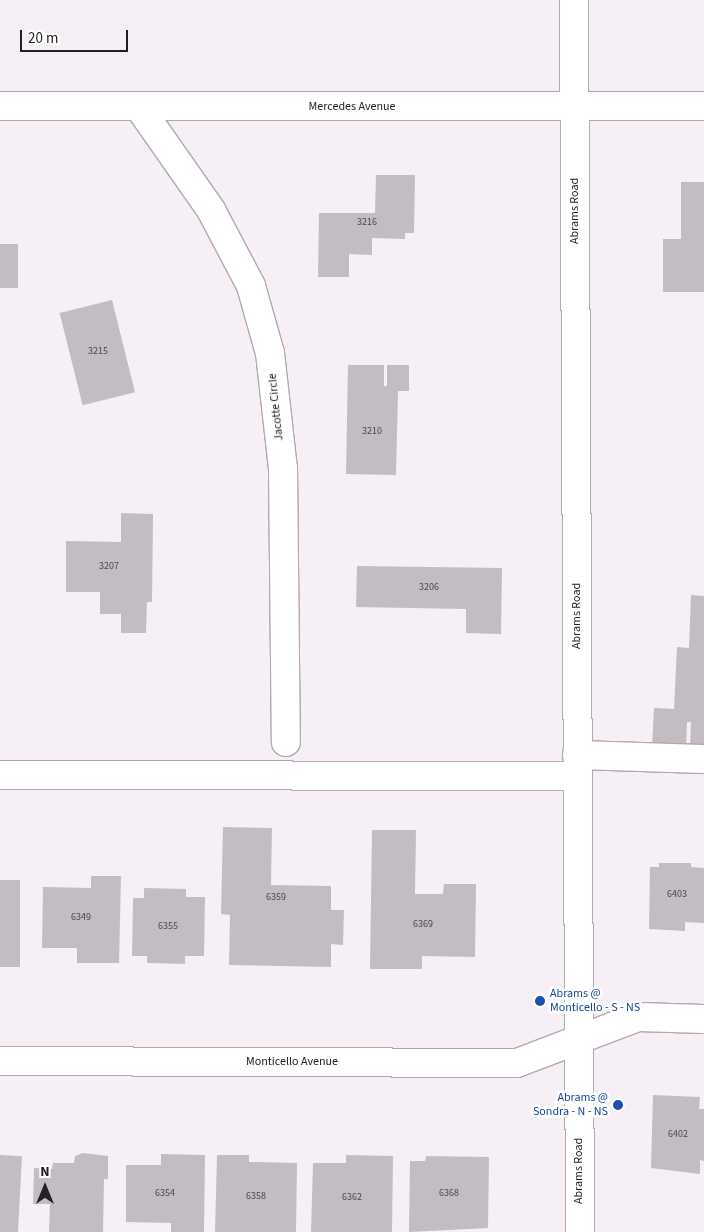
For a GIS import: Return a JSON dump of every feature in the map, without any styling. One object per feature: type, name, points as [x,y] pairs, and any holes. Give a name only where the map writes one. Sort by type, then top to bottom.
[{"type":"street","name":"Abrams Road","points":[[574,0],[580,1232]]},
{"type":"street","name":"Mercedes Avenue","points":[[0,106],[704,106]]},
{"type":"street","name":"Jacotte Circle","points":[[139,107],[220,227],[251,286],[270,353],[282,468],[286,742]]},
{"type":"street","points":[[0,775],[577,766],[704,759]]},
{"type":"street","name":"Monticello Avenue","points":[[0,1061],[517,1063],[638,1017],[704,1019]]},
{"type":"building","points":[[376,175],[415,175],[414,233],[405,233],[405,239],[372,238],[372,255],[349,254],[349,277],[318,277],[319,213],[375,213]]},
{"type":"building","points":[[681,182],[704,182],[704,292],[663,292],[663,239],[681,239]]},
{"type":"building","points":[[0,244],[18,244],[18,288],[0,288]]},
{"type":"building","points":[[112,300],[135,392],[83,405],[60,313]]},
{"type":"building","points":[[348,365],[384,365],[384,386],[387,386],[387,365],[409,365],[409,391],[398,391],[396,475],[346,474]]},
{"type":"building","points":[[121,513],[153,514],[152,602],[147,602],[146,633],[121,633],[121,614],[100,614],[100,592],[66,592],[66,541],[121,542]]},
{"type":"building","points":[[357,566],[502,568],[501,634],[466,633],[466,609],[356,607]]},
{"type":"building","points":[[691,595],[704,596],[704,749],[690,748],[691,722],[687,722],[686,749],[652,748],[654,708],[674,709],[677,647],[689,648]]},
{"type":"building","points":[[223,827],[272,828],[271,885],[331,886],[331,910],[344,910],[343,945],[331,944],[331,967],[229,965],[230,915],[221,914]]},
{"type":"building","points":[[372,830],[416,830],[415,894],[443,894],[444,884],[476,884],[475,957],[422,956],[422,969],[370,969]]},
{"type":"building","points":[[659,863],[691,863],[691,867],[704,868],[704,923],[685,922],[685,931],[649,929],[650,867],[659,867]]},
{"type":"building","points":[[91,876],[121,876],[119,963],[77,963],[77,948],[42,948],[43,887],[91,888]]},
{"type":"building","points":[[0,880],[20,880],[20,967],[0,967]]},
{"type":"building","points":[[144,888],[186,889],[186,897],[205,897],[204,956],[185,956],[185,964],[147,963],[147,956],[132,956],[133,898],[144,898]]},
{"type":"building","points":[[653,1095],[700,1097],[699,1109],[704,1109],[704,1161],[700,1160],[700,1174],[651,1168]]},
{"type":"building","points":[[83,1153],[108,1156],[108,1179],[104,1179],[103,1232],[49,1232],[50,1204],[33,1204],[34,1168],[52,1169],[53,1163],[74,1163],[75,1156]]},
{"type":"building","points":[[161,1154],[205,1155],[204,1232],[171,1232],[171,1223],[126,1222],[126,1165],[161,1165]]},
{"type":"building","points":[[0,1155],[22,1156],[18,1232],[0,1232]]},
{"type":"building","points":[[217,1155],[249,1155],[249,1162],[297,1163],[296,1232],[215,1232]]},
{"type":"building","points":[[346,1155],[393,1156],[392,1232],[311,1232],[313,1163],[346,1163]]},
{"type":"building","points":[[426,1156],[489,1157],[488,1228],[409,1232],[410,1161],[425,1161]]},
{"type":"place","name":"Abrams @ Monticello - S - NS","points":[[540,1001]]},
{"type":"place","name":"Abrams @ Sondra - N - NS","points":[[618,1105]]}]
